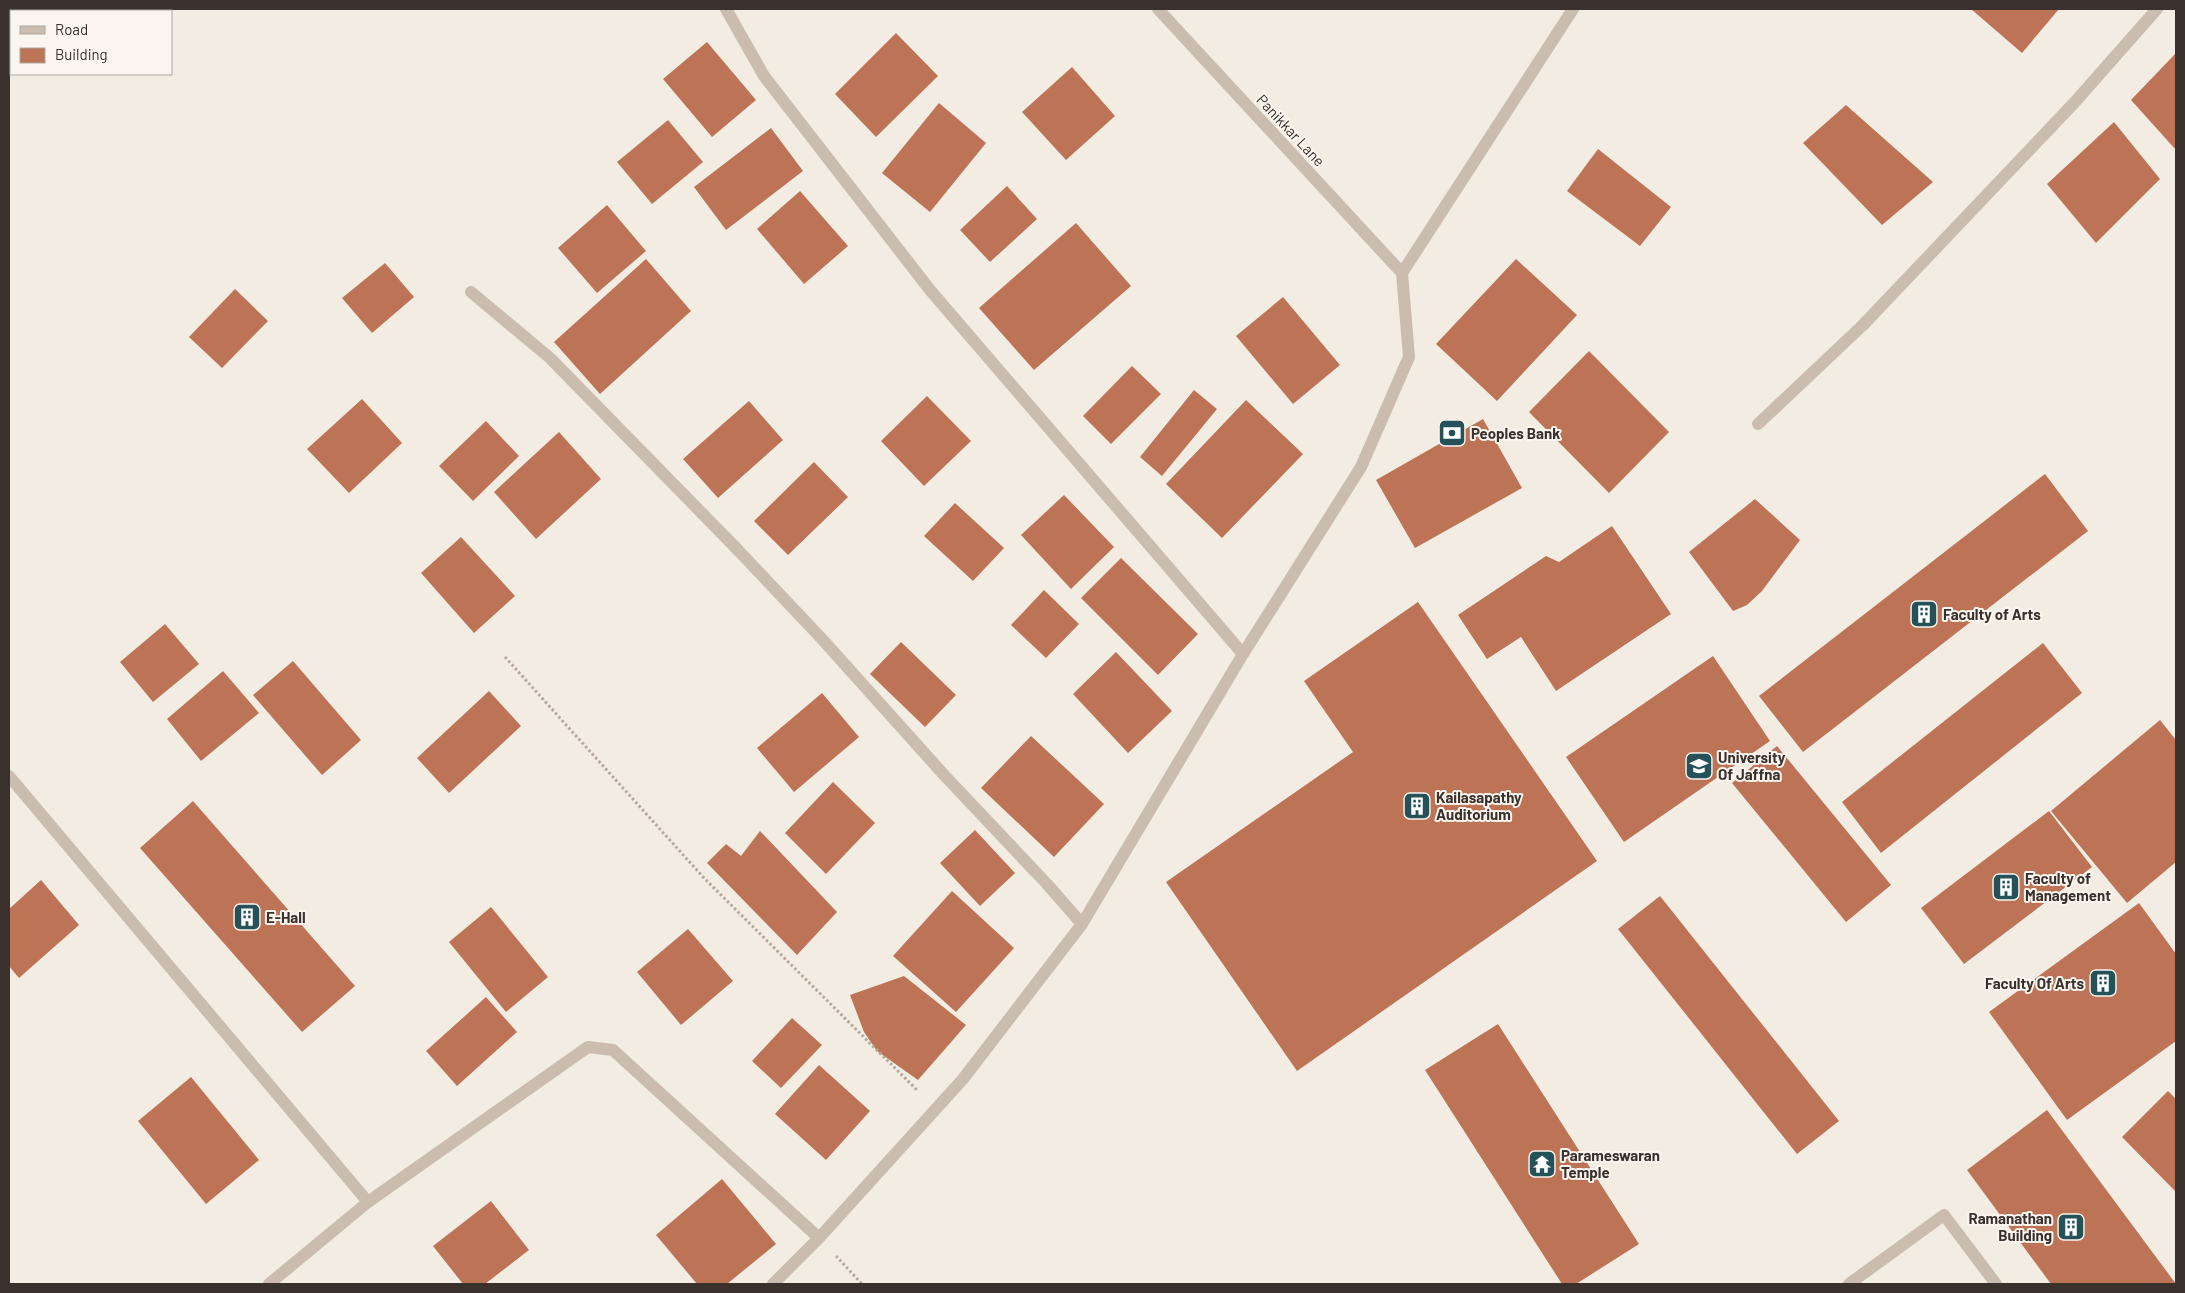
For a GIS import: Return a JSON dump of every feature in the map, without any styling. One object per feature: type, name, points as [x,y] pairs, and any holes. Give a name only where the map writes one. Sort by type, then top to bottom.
[{"type":"street","points":[[726,9],[764,76],[930,290],[1242,654]]},
{"type":"street","name":"Panikkar Lane","points":[[1158,9],[1402,273]]},
{"type":"street","points":[[773,1284],[819,1238],[963,1079],[1082,924],[1242,654],[1361,467],[1409,357],[1402,273],[1573,9]]},
{"type":"street","points":[[1758,424],[1863,325],[2074,102],[2157,9]]},
{"type":"street","points":[[471,292],[550,358],[730,541],[822,639],[945,776],[1048,884],[1082,924]]},
{"type":"street","points":[[9,776],[368,1202]]},
{"type":"street","points":[[269,1284],[368,1202],[588,1047],[613,1050],[819,1238]]},
{"type":"street","points":[[1849,1284],[1944,1215],[1996,1284]]},
{"type":"path","points":[[506,657],[704,878],[936,1110]]},
{"type":"path","points":[[819,1238],[862,1284]]},
{"type":"building","points":[[1971,9],[2059,9],[2022,53]]},
{"type":"building","points":[[896,33],[938,76],[876,137],[835,94]]},
{"type":"building","points":[[707,42],[756,100],[712,137],[663,79]]},
{"type":"building","points":[[2176,53],[2176,150],[2131,100]]},
{"type":"building","points":[[1072,67],[1115,116],[1066,160],[1022,112]]},
{"type":"building","points":[[939,103],[986,143],[930,212],[882,173]]},
{"type":"building","points":[[1846,105],[1933,182],[1882,225],[1803,143]]},
{"type":"building","points":[[668,120],[703,162],[652,204],[617,162]]},
{"type":"building","points":[[2114,122],[2160,179],[2096,243],[2047,184]]},
{"type":"building","points":[[771,128],[803,171],[726,230],[694,187]]},
{"type":"building","points":[[1598,149],[1671,207],[1640,246],[1567,191]]},
{"type":"building","points":[[1007,186],[1037,219],[990,262],[960,230]]},
{"type":"building","points":[[800,191],[848,246],[804,284],[757,229]]},
{"type":"building","points":[[607,205],[646,251],[597,293],[558,248]]},
{"type":"building","points":[[1076,223],[1131,286],[1034,370],[979,308]]},
{"type":"building","points":[[646,259],[691,311],[600,394],[554,342]]},
{"type":"building","points":[[1516,259],[1577,315],[1497,401],[1436,344]]},
{"type":"building","points":[[385,263],[414,297],[372,333],[342,298]]},
{"type":"building","points":[[235,289],[268,321],[222,368],[189,337]]},
{"type":"building","points":[[1283,297],[1340,365],[1293,404],[1236,336]]},
{"type":"building","points":[[1589,351],[1669,432],[1609,493],[1529,412]]},
{"type":"building","points":[[1132,366],[1161,394],[1111,444],[1083,416]]},
{"type":"building","points":[[1194,390],[1217,409],[1162,476],[1140,457]]},
{"type":"building","points":[[927,396],[971,441],[924,486],[881,441]]},
{"type":"building","points":[[362,399],[402,443],[349,493],[307,449]]},
{"type":"building","points":[[1246,400],[1303,454],[1222,538],[1166,484]]},
{"type":"building","points":[[749,401],[783,440],[718,498],[683,459]]},
{"type":"building","points":[[1483,419],[1522,488],[1415,548],[1376,480]]},
{"type":"building","points":[[486,421],[519,456],[473,501],[439,466]]},
{"type":"building","points":[[559,432],[601,479],[536,539],[494,492]]},
{"type":"building","points":[[814,462],[848,497],[788,555],[754,521]]},
{"type":"building","name":"Faculty of Arts","points":[[2045,474],[2088,531],[1803,752],[1759,696]]},
{"type":"building","points":[[1064,495],[1114,547],[1071,589],[1021,535]]},
{"type":"building","points":[[1755,499],[1800,540],[1762,591],[1747,605],[1733,611],[1689,552]]},
{"type":"building","points":[[955,503],[1004,548],[973,581],[924,536]]},
{"type":"building","points":[[1612,526],[1671,614],[1556,691],[1521,637],[1487,659],[1458,615],[1546,556],[1559,562]]},
{"type":"building","points":[[461,537],[515,596],[474,633],[421,573]]},
{"type":"building","points":[[1121,558],[1198,634],[1158,675],[1081,598]]},
{"type":"building","points":[[1044,590],[1079,624],[1046,658],[1011,625]]},
{"type":"building","name":"Kailasapathy Auditorium","points":[[1418,602],[1597,861],[1297,1071],[1166,882],[1353,752],[1304,681]]},
{"type":"building","points":[[165,624],[199,664],[153,702],[120,662]]},
{"type":"building","points":[[901,642],[956,695],[925,727],[870,674]]},
{"type":"building","name":"Faculty of Arts","points":[[2043,643],[2082,693],[1881,853],[1842,802]]},
{"type":"building","points":[[1116,652],[1172,711],[1128,753],[1073,694]]},
{"type":"building","points":[[1713,656],[1770,741],[1624,842],[1566,757]]},
{"type":"building","points":[[293,661],[361,740],[322,775],[253,695]]},
{"type":"building","points":[[223,671],[259,713],[201,761],[167,719]]},
{"type":"building","points":[[489,691],[521,726],[449,793],[417,758]]},
{"type":"building","points":[[822,693],[859,737],[794,792],[757,748]]},
{"type":"building","points":[[2160,720],[2176,740],[2176,862],[2127,903],[2051,811]]},
{"type":"building","points":[[1031,736],[1104,804],[1054,857],[981,788]]},
{"type":"building","points":[[1777,746],[1891,885],[1846,922],[1732,783]]},
{"type":"building","points":[[833,782],[875,823],[826,874],[785,833]]},
{"type":"building","name":"E-Hall","points":[[193,801],[355,986],[302,1032],[140,848]]},
{"type":"building","name":"Faculty of Management","points":[[2049,811],[2092,867],[1964,964],[1921,908]]},
{"type":"building","points":[[975,830],[1015,873],[980,906],[940,863]]},
{"type":"building","points":[[760,831],[837,912],[797,955],[707,863],[726,844],[741,856]]},
{"type":"building","points":[[41,880],[79,925],[19,978],[9,966],[9,909]]},
{"type":"building","points":[[952,891],[1014,948],[956,1012],[893,956]]},
{"type":"building","points":[[1660,896],[1839,1121],[1797,1154],[1618,929]]},
{"type":"building","name":"Faculty Of Arts","points":[[2139,903],[2176,954],[2176,1041],[2067,1120],[1989,1012]]},
{"type":"building","points":[[491,907],[548,977],[506,1012],[449,942]]},
{"type":"building","points":[[688,929],[733,981],[681,1025],[637,972]]},
{"type":"building","points":[[904,976],[966,1025],[918,1080],[877,1051],[864,1032],[850,995]]},
{"type":"building","points":[[486,997],[517,1032],[457,1086],[426,1051]]},
{"type":"building","points":[[792,1018],[822,1045],[781,1088],[752,1061]]},
{"type":"building","points":[[1498,1024],[1639,1244],[1576,1284],[1562,1284],[1425,1070]]},
{"type":"building","points":[[819,1065],[870,1111],[826,1160],[775,1114]]},
{"type":"building","points":[[191,1077],[259,1160],[206,1204],[138,1121]]},
{"type":"building","points":[[2168,1091],[2176,1099],[2176,1192],[2122,1137]]},
{"type":"building","name":"Ramanathan Building","points":[[2047,1110],[2176,1284],[2051,1284],[1967,1170]]},
{"type":"building","points":[[722,1179],[776,1244],[727,1284],[697,1284],[656,1235]]},
{"type":"building","points":[[491,1201],[529,1250],[485,1284],[463,1284],[433,1246]]},
{"type":"place","name":"Peoples Bank","points":[[1452,433]]},
{"type":"place","name":"Faculty of Arts","points":[[1924,614]]},
{"type":"place","name":"University Of Jaffna","points":[[1699,766]]},
{"type":"place","name":"Kailasapathy Auditorium","points":[[1417,806]]},
{"type":"place","name":"Faculty of Management","points":[[2006,887]]},
{"type":"place","name":"E-Hall","points":[[247,917]]},
{"type":"place","name":"Faculty Of Arts","points":[[2103,983]]},
{"type":"place","name":"Parameswaran Temple","points":[[1542,1164]]},
{"type":"place","name":"Ramanathan Building","points":[[2071,1227]]}]
